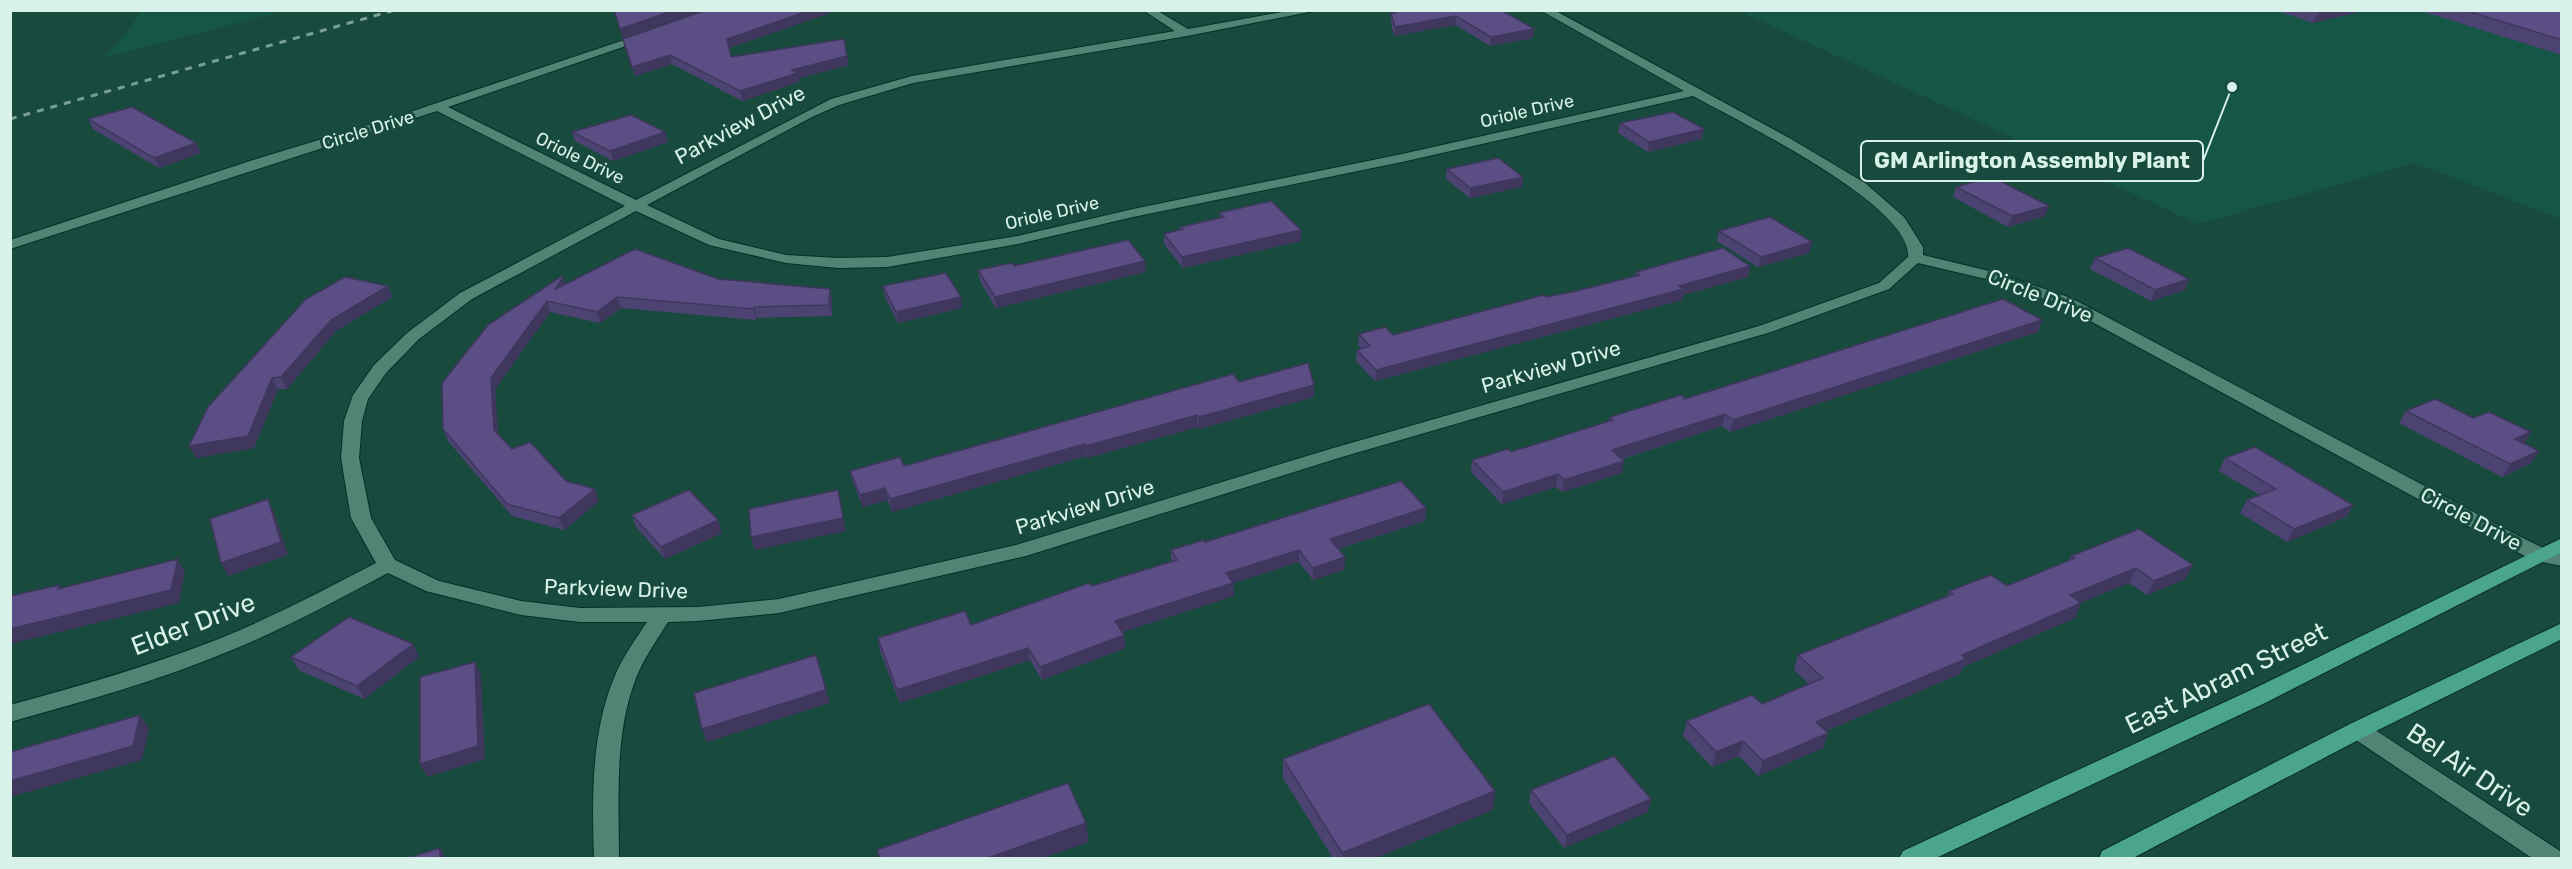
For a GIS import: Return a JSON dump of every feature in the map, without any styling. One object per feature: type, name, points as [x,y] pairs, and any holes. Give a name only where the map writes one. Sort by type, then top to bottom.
[{"type":"main road","name":"East Abram Street","points":[[1912,858],[2551,557],[2562,544]]},
{"type":"main road","points":[[2128,855],[2358,730],[2562,630]]},
{"type":"street","points":[[1148,10],[1187,33]]},
{"type":"street","name":"Parkview Drive","points":[[1314,10],[912,80],[866,92],[808,114],[466,296],[413,336],[380,369],[359,399],[353,421],[350,458],[362,518],[388,565],[433,586],[521,608],[580,615],[698,614],[779,606],[1019,551],[1336,453],[1765,329],[1874,290],[1884,285],[1915,258]]},
{"type":"street","points":[[1545,10],[1860,186],[1899,220],[1916,247],[1915,258]]},
{"type":"street","name":"Circle Drive","points":[[10,245],[438,107],[662,31]]},
{"type":"street","name":"Oriole Drive","points":[[438,107],[681,228],[750,252],[786,259],[838,263],[888,262],[1018,240],[1133,213],[1402,158],[1695,92]]},
{"type":"street","name":"Circle Drive","points":[[1915,258],[1958,265],[2018,283],[2065,301],[2551,557]]},
{"type":"street","name":"Elder Drive","points":[[10,714],[200,655],[299,610],[388,565]]},
{"type":"street","points":[[607,858],[609,757],[623,681],[662,614]]},
{"type":"street","name":"Bel Air Drive","points":[[2358,730],[2551,858]]},
{"type":"shaded area","points":[[142,11],[283,11],[103,58],[123,37]]},
{"type":"shaded area","points":[[1740,11],[2561,11],[2561,219],[2415,163],[2198,224]]},
{"type":"building","points":[[614,10],[675,10],[620,29]]},
{"type":"building","points":[[706,10],[811,10],[727,39],[731,57],[844,39],[847,56],[792,70],[798,73],[740,91],[670,55],[632,67],[623,39]]},
{"type":"building","points":[[1401,10],[1501,10],[1534,29],[1491,37],[1456,16],[1395,27],[1391,14]]},
{"type":"building","points":[[2464,10],[2562,10],[2562,40]]},
{"type":"building","points":[[132,107],[196,143],[154,158],[88,119]]},
{"type":"building","points":[[1673,112],[1704,129],[1649,142],[1620,123]]},
{"type":"building","points":[[631,115],[665,132],[610,151],[572,132]]},
{"type":"building","points":[[1498,158],[1523,177],[1470,188],[1447,169]]},
{"type":"building","points":[[1992,177],[2049,206],[2012,216],[1956,187]]},
{"type":"building","points":[[1271,201],[1301,230],[1182,257],[1164,234],[1183,229],[1180,227],[1224,217],[1219,213]]},
{"type":"building","points":[[1770,217],[1812,242],[1761,257],[1719,231]]},
{"type":"building","points":[[1128,240],[1145,261],[995,297],[978,270],[1012,263],[1014,266]]},
{"type":"building","points":[[1723,248],[1750,266],[1679,286],[1684,289],[1376,370],[1357,350],[1370,346],[1359,334],[1385,327],[1393,335],[1544,295],[1546,297],[1573,292],[1640,275],[1636,272]]},
{"type":"building","points":[[2128,248],[2189,279],[2155,290],[2095,258]]},
{"type":"building","points":[[635,249],[718,279],[830,289],[829,305],[754,307],[753,309],[617,297],[597,312],[547,301],[491,378],[494,430],[512,449],[530,442],[566,481],[595,489],[559,518],[507,504],[443,429],[442,383],[488,325],[562,276],[563,278],[554,290]]},
{"type":"building","points":[[946,273],[961,297],[896,312],[883,286]]},
{"type":"building","points":[[345,277],[388,286],[331,320],[281,377],[272,378],[248,436],[189,446],[208,407],[306,299]]},
{"type":"building","points":[[2003,299],[2042,320],[1733,420],[1725,414],[1612,450],[1624,461],[1564,480],[1558,474],[1503,492],[1472,460],[1508,449],[1511,452],[1613,420],[1610,417],[1681,395],[1685,399]]},
{"type":"building","points":[[1308,363],[1314,385],[1199,417],[1197,415],[1086,446],[1085,444],[890,499],[885,488],[860,495],[850,471],[900,457],[904,466],[1233,374],[1239,382]]},
{"type":"building","points":[[2435,399],[2473,418],[2489,412],[2531,432],[2515,439],[2539,451],[2510,464],[2406,411]]},
{"type":"building","points":[[2255,447],[2353,505],[2294,529],[2247,500],[2276,489],[2225,458]]},
{"type":"building","points":[[1401,481],[1426,508],[1330,539],[1345,557],[1313,568],[1299,550],[1226,573],[1233,583],[1115,621],[1124,635],[1040,667],[1028,648],[897,690],[878,638],[965,611],[971,625],[1089,583],[1092,586],[1177,560],[1171,550],[1204,540],[1205,542]]},
{"type":"building","points":[[689,490],[718,520],[661,547],[632,515]]},
{"type":"building","points":[[838,490],[843,518],[751,537],[749,509]]},
{"type":"building","points":[[268,499],[281,542],[221,563],[210,519]]},
{"type":"building","points":[[2139,529],[2193,565],[2154,581],[2136,568],[2070,595],[2081,603],[1962,655],[1966,659],[1816,722],[1828,733],[1763,761],[1743,741],[1716,752],[1687,721],[1752,695],[1762,704],[1823,678],[1798,655],[1953,594],[1949,591],[1991,575],[2007,586],[2075,558],[2071,556]]},
{"type":"building","points":[[178,559],[171,590],[10,629],[10,596],[60,585],[58,589]]},
{"type":"building","points":[[349,617],[413,644],[357,686],[291,657]]},
{"type":"building","points":[[816,655],[826,690],[702,729],[694,693]]},
{"type":"building","points":[[475,662],[478,746],[420,764],[420,677]]},
{"type":"building","points":[[1429,704],[1495,791],[1342,853],[1283,759]]},
{"type":"building","points":[[140,715],[133,746],[10,781],[10,752]]},
{"type":"building","points":[[1614,756],[1651,799],[1567,835],[1531,790]]},
{"type":"building","points":[[1068,783],[1086,823],[988,858],[880,858],[877,850]]},
{"type":"building","points":[[440,848],[440,858],[408,858]]},
{"type":"railway","points":[[10,119],[395,10]]},
{"type":"place","name":"GM Arlington Assembly Plant","points":[[2232,87]]}]
